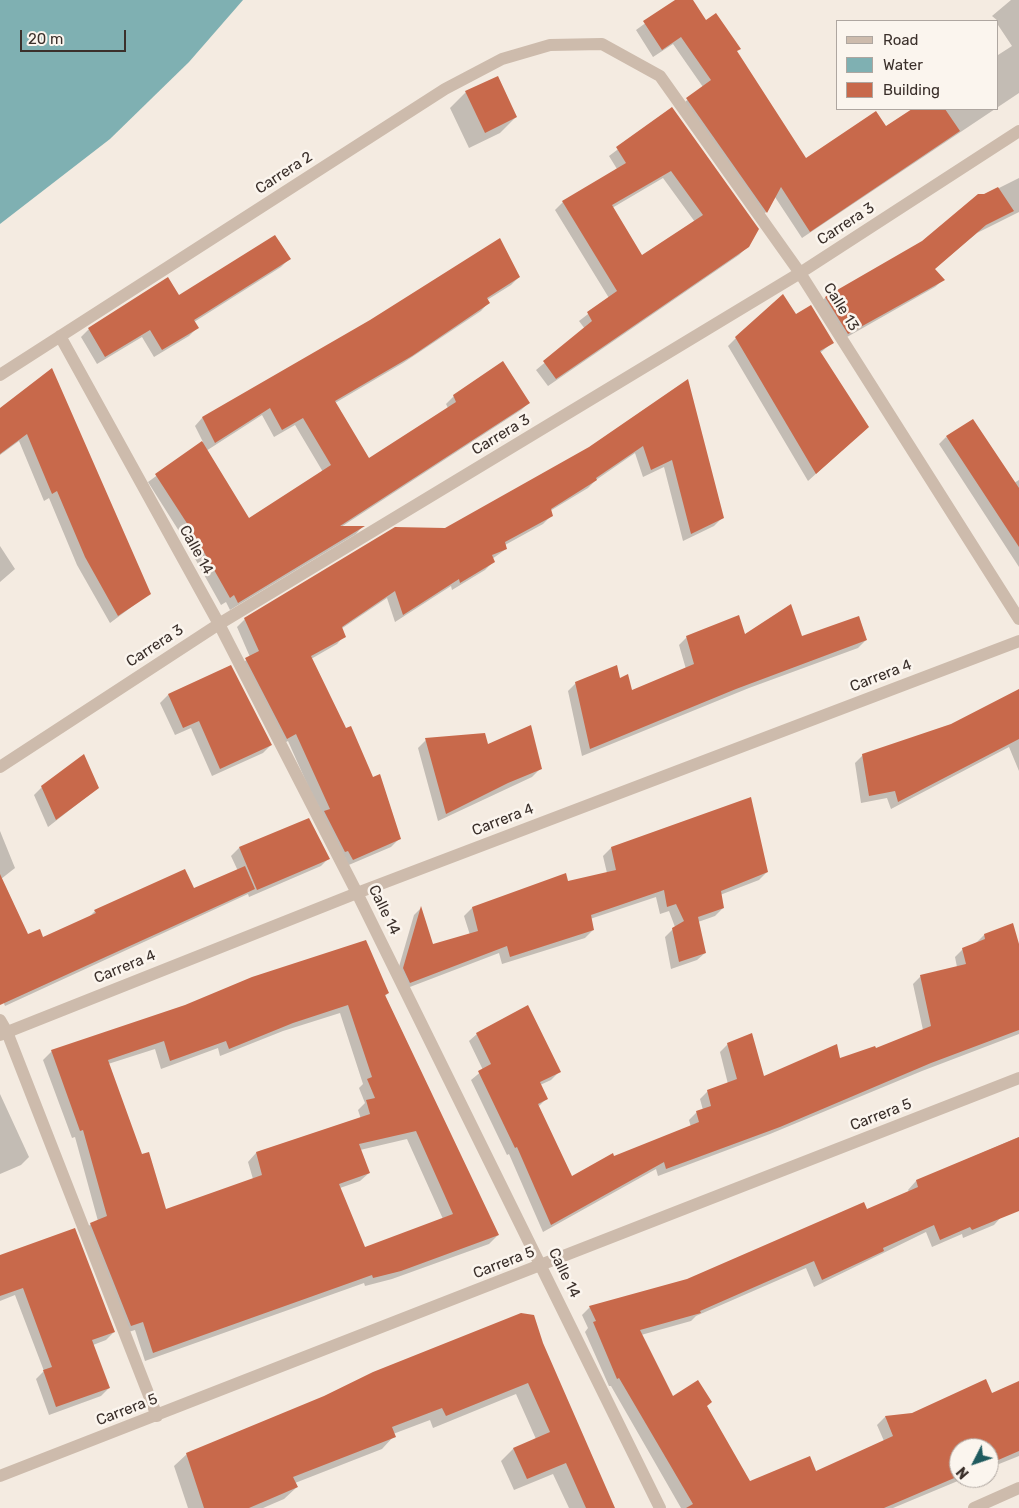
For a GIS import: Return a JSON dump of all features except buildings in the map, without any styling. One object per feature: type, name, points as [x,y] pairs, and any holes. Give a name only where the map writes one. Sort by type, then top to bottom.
[{"type":"street","name":"Calle 13","points":[[602,44],[660,76],[800,273],[1019,619]]},
{"type":"street","name":"Carrera 2","points":[[0,375],[445,89],[502,59],[550,45],[602,44]]},
{"type":"street","name":"Carrera 3","points":[[0,767],[218,624],[800,273],[1019,131]]},
{"type":"street","name":"Calle 14","points":[[60,336],[218,624],[357,893],[542,1265],[660,1508]]},
{"type":"street","name":"Carrera 4","points":[[4,1033],[357,893],[1019,641]]},
{"type":"street","points":[[0,1020],[157,1416]]},
{"type":"street","name":"Carrera 5","points":[[0,1476],[1019,1078]]},
{"type":"street","points":[[974,1508],[1019,1488]]},
{"type":"water","points":[[0,0],[243,0],[189,62],[110,139],[0,224]]}]
